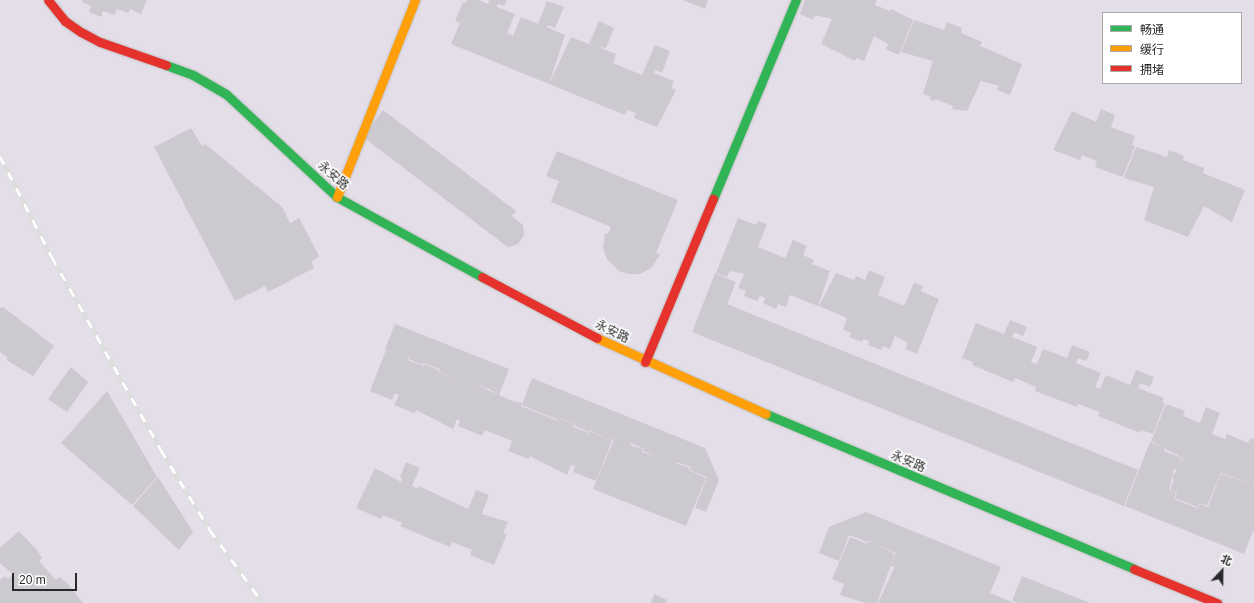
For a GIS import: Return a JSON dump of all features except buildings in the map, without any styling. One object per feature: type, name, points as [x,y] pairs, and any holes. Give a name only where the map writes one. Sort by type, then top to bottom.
[{"type":"street","name":"永安路","points":[[48,0],[65,21],[100,42],[193,75],[226,94],[337,197],[582,331],[645,362],[966,500],[1217,603]]},
{"type":"street","points":[[337,197],[415,0]]},
{"type":"street","points":[[645,362],[796,0]]},
{"type":"railway","points":[[0,156],[52,257],[161,450],[210,530],[263,603]]},
{"type":"traffic: fast","points":[[713,199],[796,0]]},
{"type":"traffic: fast","points":[[166,65],[193,75],[226,94],[337,197],[482,277]]},
{"type":"traffic: fast","points":[[766,414],[1134,569]]},
{"type":"traffic: slow","points":[[337,197],[415,0]]},
{"type":"traffic: slow","points":[[597,338],[766,414]]},
{"type":"traffic: jam","points":[[48,0],[65,21],[81,32],[100,42],[166,65]]},
{"type":"traffic: jam","points":[[645,362],[713,199]]},
{"type":"traffic: jam","points":[[482,277],[597,338]]},
{"type":"traffic: jam","points":[[1134,569],[1217,603]]}]
